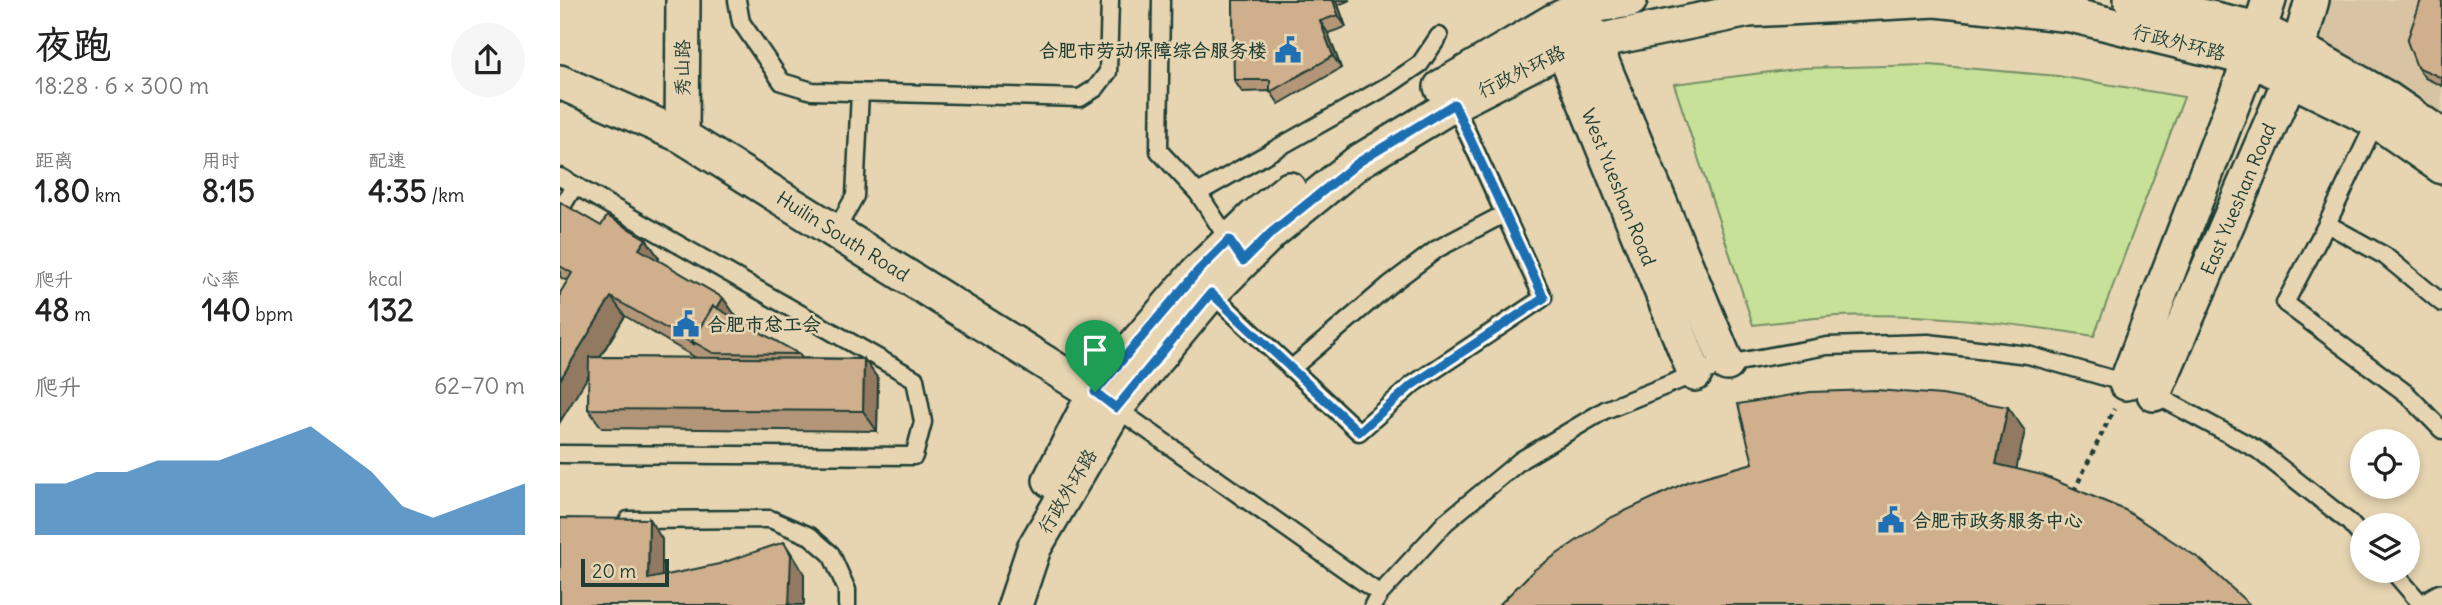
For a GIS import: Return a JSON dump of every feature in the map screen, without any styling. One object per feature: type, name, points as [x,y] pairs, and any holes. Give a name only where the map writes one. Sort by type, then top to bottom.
[{"type":"street","name":"秀山路","points":[[682,136],[683,0]]},
{"type":"street","name":"行政外环路","points":[[1015,605],[1034,548],[1106,400],[1211,293],[1254,217],[1349,142],[1569,20],[1630,0]]},
{"type":"street","name":"行政外环路","points":[[996,605],[1021,535],[1106,400],[1197,272],[1272,232],[1359,162],[1454,104],[1569,20],[1936,0],[2071,15],[2260,30]]},
{"type":"street","name":"行政外环路","points":[[2131,0],[2260,30],[2295,64],[2442,167]]},
{"type":"street","name":"East Yueshan Road","points":[[2140,388],[2295,64],[2312,0]]},
{"type":"street","name":"West Yueshan Road","points":[[1569,20],[1727,364]]},
{"type":"street","name":"West Yueshan Road","points":[[1569,20],[1695,374]]},
{"type":"street","name":"East Yueshan Road","points":[[2140,388],[2260,30]]},
{"type":"street","name":"行政外环路","points":[[2295,64],[2385,97],[2442,136]]},
{"type":"street","name":"Huilin South Road","points":[[560,82],[682,136],[1106,400]]},
{"type":"street","points":[[2435,605],[2442,601]]},
{"type":"lane","points":[[737,0],[741,22],[782,82],[812,91],[1080,98],[1096,88],[1108,72],[1110,0]]},
{"type":"lane","points":[[1161,0],[1159,151],[1198,193],[1236,251]]},
{"type":"lane","points":[[1198,193],[1389,85],[1420,64],[1439,36]]},
{"type":"lane","points":[[835,232],[855,196],[860,92]]},
{"type":"lane","points":[[1211,293],[1359,432],[1412,385],[1544,298],[1454,104]]},
{"type":"lane","points":[[2376,121],[2285,303],[2407,394],[2442,430]]},
{"type":"lane","points":[[560,210],[567,182],[915,379],[922,422],[914,456],[560,454]]},
{"type":"lane","points":[[1291,369],[1378,294],[1437,249],[1504,214]]},
{"type":"lane","points":[[2327,223],[2385,256],[2442,303]]},
{"type":"lane","points":[[1106,400],[1377,599],[1446,522],[1521,460],[1605,410],[1727,364],[1827,346],[1928,343],[2028,355],[2140,388],[2258,450],[2350,522]]},
{"type":"lane","points":[[612,520],[770,519],[810,536],[831,554],[847,590],[847,605]]},
{"type":"lane","points":[[2403,583],[2422,605]]},
{"type":"path","points":[[2074,491],[2140,388]]},
{"type":"shaded area","points":[[2312,0],[2442,0],[2442,136],[2300,49]]},
{"type":"green space","points":[[1930,65],[2058,76],[2184,97],[2094,336],[1935,317],[1838,316],[1753,325],[1674,84],[1803,68]]},
{"type":"building","name":"合肥市劳动保障综合服务楼","points":[[1233,0],[1333,0],[1338,15],[1320,21],[1333,56],[1270,92],[1270,80],[1234,80]]},
{"type":"building","points":[[2421,0],[2442,0],[2442,78],[2417,67],[2407,41]]},
{"type":"building","name":"合肥市总工会","points":[[560,202],[601,226],[607,216],[646,239],[639,249],[723,298],[717,308],[713,306],[692,341],[695,345],[611,297],[560,380],[560,293],[572,273],[560,266]]},
{"type":"building","points":[[713,306],[799,354],[713,353],[692,341]]},
{"type":"building","points":[[589,357],[864,359],[863,411],[588,409]]},
{"type":"building","name":"合肥市政务服务中心","points":[[1876,390],[1942,395],[2008,407],[1996,464],[2042,475],[2125,510],[2200,559],[2250,605],[1499,605],[1534,570],[1608,519],[1689,481],[1753,463],[1738,404],[1810,392]]},
{"type":"building","points":[[560,518],[649,519],[648,579],[719,564],[784,542],[791,555],[789,605],[560,605]]},
{"type":"place","name":"合肥市劳动保障综合服务楼","points":[[1288,50]]},
{"type":"place","name":"合肥市总工会","points":[[686,324]]},
{"type":"place","name":"合肥市政务服务中心","points":[[1891,520]]},
{"type":"route","points":[[1454,104],[1544,298],[1412,385],[1359,432],[1211,293],[1116,408],[1095,392],[1197,272],[1229,240],[1243,261],[1272,232],[1359,162],[1454,104]]}]
